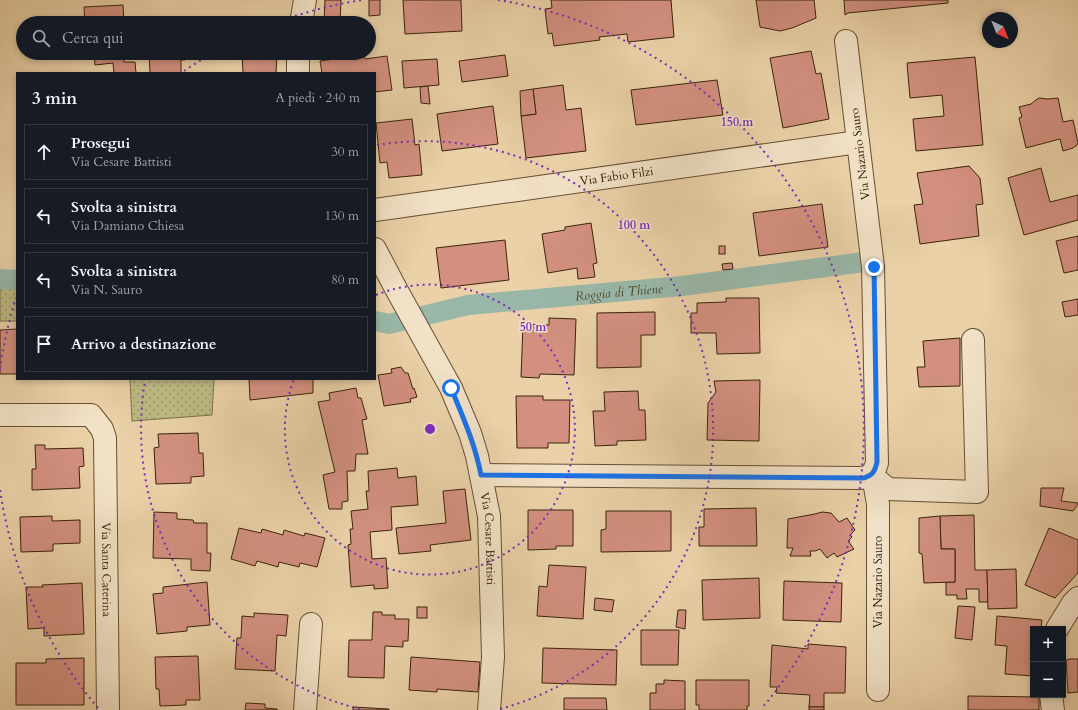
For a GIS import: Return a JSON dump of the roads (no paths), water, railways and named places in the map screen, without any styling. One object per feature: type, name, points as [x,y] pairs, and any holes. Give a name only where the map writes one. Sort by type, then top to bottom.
[{"type":"street","points":[[303,16],[306,0]]},
{"type":"street","name":"Via Nazario Sauro","points":[[846,41],[874,267],[877,462],[875,470],[871,475],[878,504],[878,690]]},
{"type":"street","points":[[298,60],[298,72]]},
{"type":"street","name":"Via Fabio Filzi","points":[[376,210],[858,142]]},
{"type":"street","name":"Via Cesare Battisti","points":[[376,251],[451,388],[470,433],[477,456],[489,516],[493,657],[489,710]]},
{"type":"street","points":[[481,475],[864,478],[871,475],[888,489],[977,492],[973,340]]},
{"type":"street","name":"Via Santa Caterina","points":[[0,415],[92,415],[102,429],[105,438],[108,710]]},
{"type":"street","points":[[1059,626],[1073,603],[1078,598]]},
{"type":"street","points":[[305,710],[311,624]]},
{"type":"street","points":[[1051,698],[1053,710]]},
{"type":"waterway","name":"Roggia di Thiene","points":[[376,321],[389,324],[468,305],[682,286],[864,262]]},
{"type":"waterway","name":"Roggia di Thiene","points":[[0,279],[16,280]]}]
